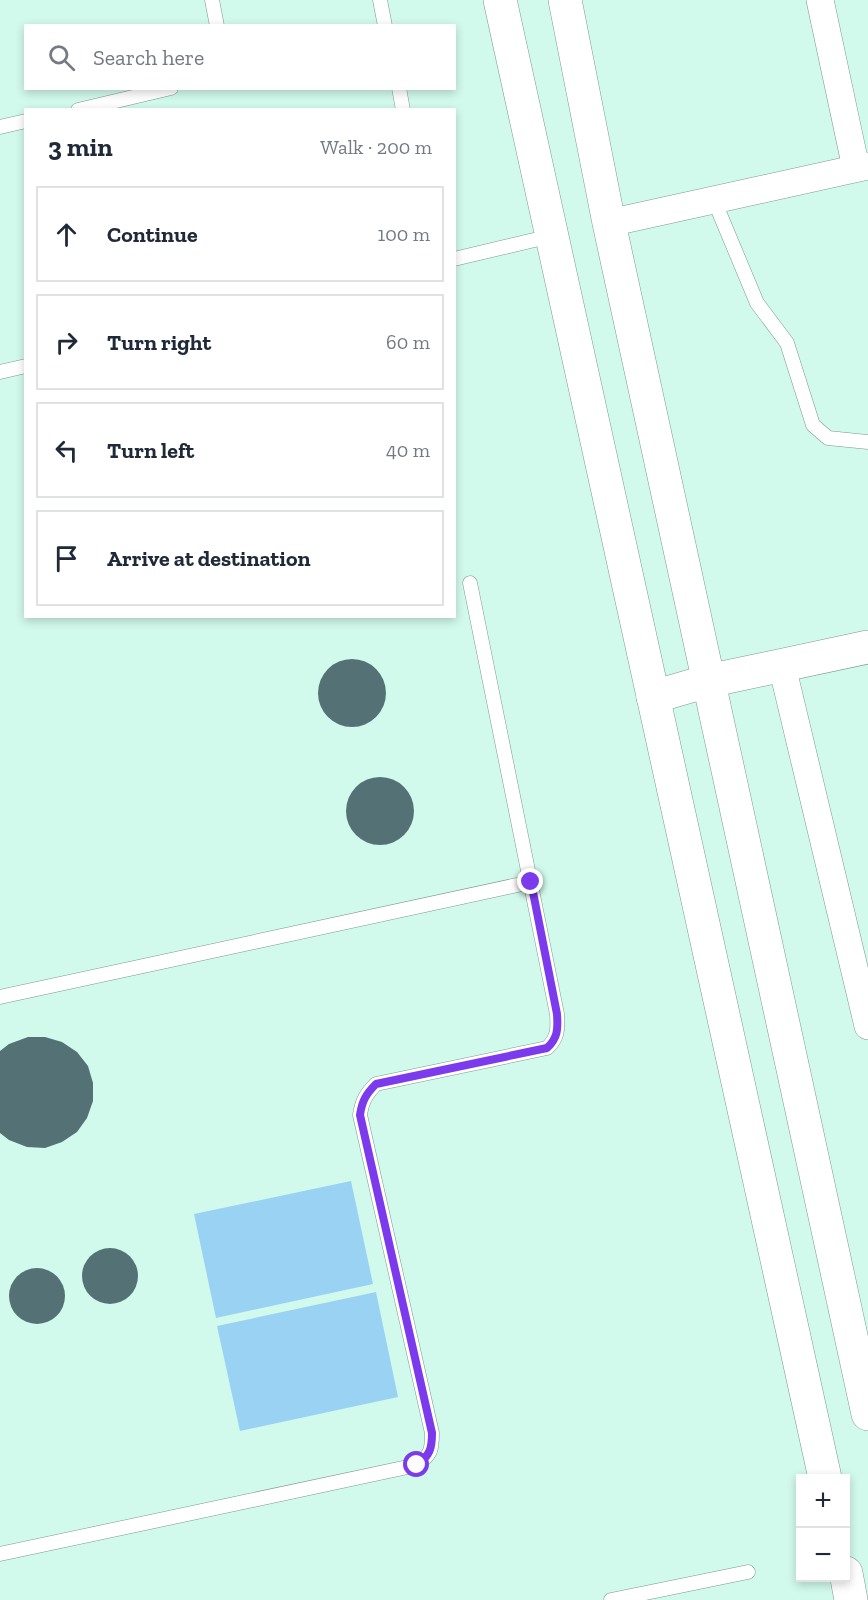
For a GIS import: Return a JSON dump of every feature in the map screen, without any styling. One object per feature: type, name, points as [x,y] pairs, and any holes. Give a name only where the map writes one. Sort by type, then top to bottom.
[{"type":"street","points":[[500,0],[824,1474]]},
{"type":"street","points":[[565,0],[609,223],[868,1414]]},
{"type":"street","points":[[609,223],[862,167],[819,0]]},
{"type":"street","points":[[653,697],[708,681],[868,647]]},
{"type":"street","points":[[782,666],[868,1026]]},
{"type":"street","points":[[848,1582],[851,1600]]},
{"type":"lane","points":[[212,0],[218,24]]},
{"type":"lane","points":[[380,0],[385,24]]},
{"type":"lane","points":[[95,108],[138,103],[167,90]]},
{"type":"lane","points":[[399,90],[403,108]]},
{"type":"lane","points":[[0,127],[24,122]]},
{"type":"lane","points":[[714,200],[758,303],[787,343],[813,425],[828,438],[868,442]]},
{"type":"lane","points":[[456,259],[551,236]]},
{"type":"lane","points":[[0,372],[24,366]]},
{"type":"lane","points":[[0,1554],[417,1465],[429,1456],[432,1433],[360,1115],[362,1102],[376,1084],[547,1048],[555,1041],[558,1030],[557,1014],[470,583]]},
{"type":"lane","points":[[0,997],[531,882]]},
{"type":"lane","points":[[611,1600],[748,1572]]},
{"type":"shaded area","points":[[0,0],[868,0],[868,1600],[0,1600]]},
{"type":"water","points":[[351,1181],[373,1284],[216,1318],[194,1214]]},
{"type":"water","points":[[376,1292],[398,1397],[240,1431],[217,1326]]},
{"type":"building","points":[[352,659],[365,662],[376,669],[383,680],[386,693],[383,706],[376,717],[365,724],[352,727],[339,724],[328,717],[321,706],[318,693],[321,680],[328,669],[339,662]]},
{"type":"building","points":[[380,777],[393,780],[404,787],[411,798],[414,811],[411,824],[404,835],[393,842],[380,845],[367,842],[356,835],[349,824],[346,811],[349,798],[356,787],[367,780]]},
{"type":"building","points":[[28,1037],[45,1037],[62,1042],[77,1052],[88,1066],[93,1083],[93,1101],[87,1118],[77,1132],[62,1142],[45,1148],[27,1147],[9,1140],[0,1133],[0,1051],[9,1044]]},
{"type":"building","points":[[110,1248],[121,1250],[130,1256],[136,1265],[138,1276],[136,1287],[130,1296],[121,1302],[110,1304],[99,1302],[90,1296],[84,1287],[82,1276],[84,1265],[90,1256],[99,1250]]},
{"type":"building","points":[[37,1268],[48,1270],[57,1276],[63,1285],[65,1296],[63,1307],[57,1316],[48,1322],[37,1324],[26,1322],[17,1316],[11,1307],[9,1296],[11,1285],[17,1276],[26,1270]]},
{"type":"route","points":[[417,1465],[429,1456],[432,1433],[360,1115],[362,1102],[376,1084],[547,1048],[555,1041],[558,1030],[557,1014],[531,882]]}]
